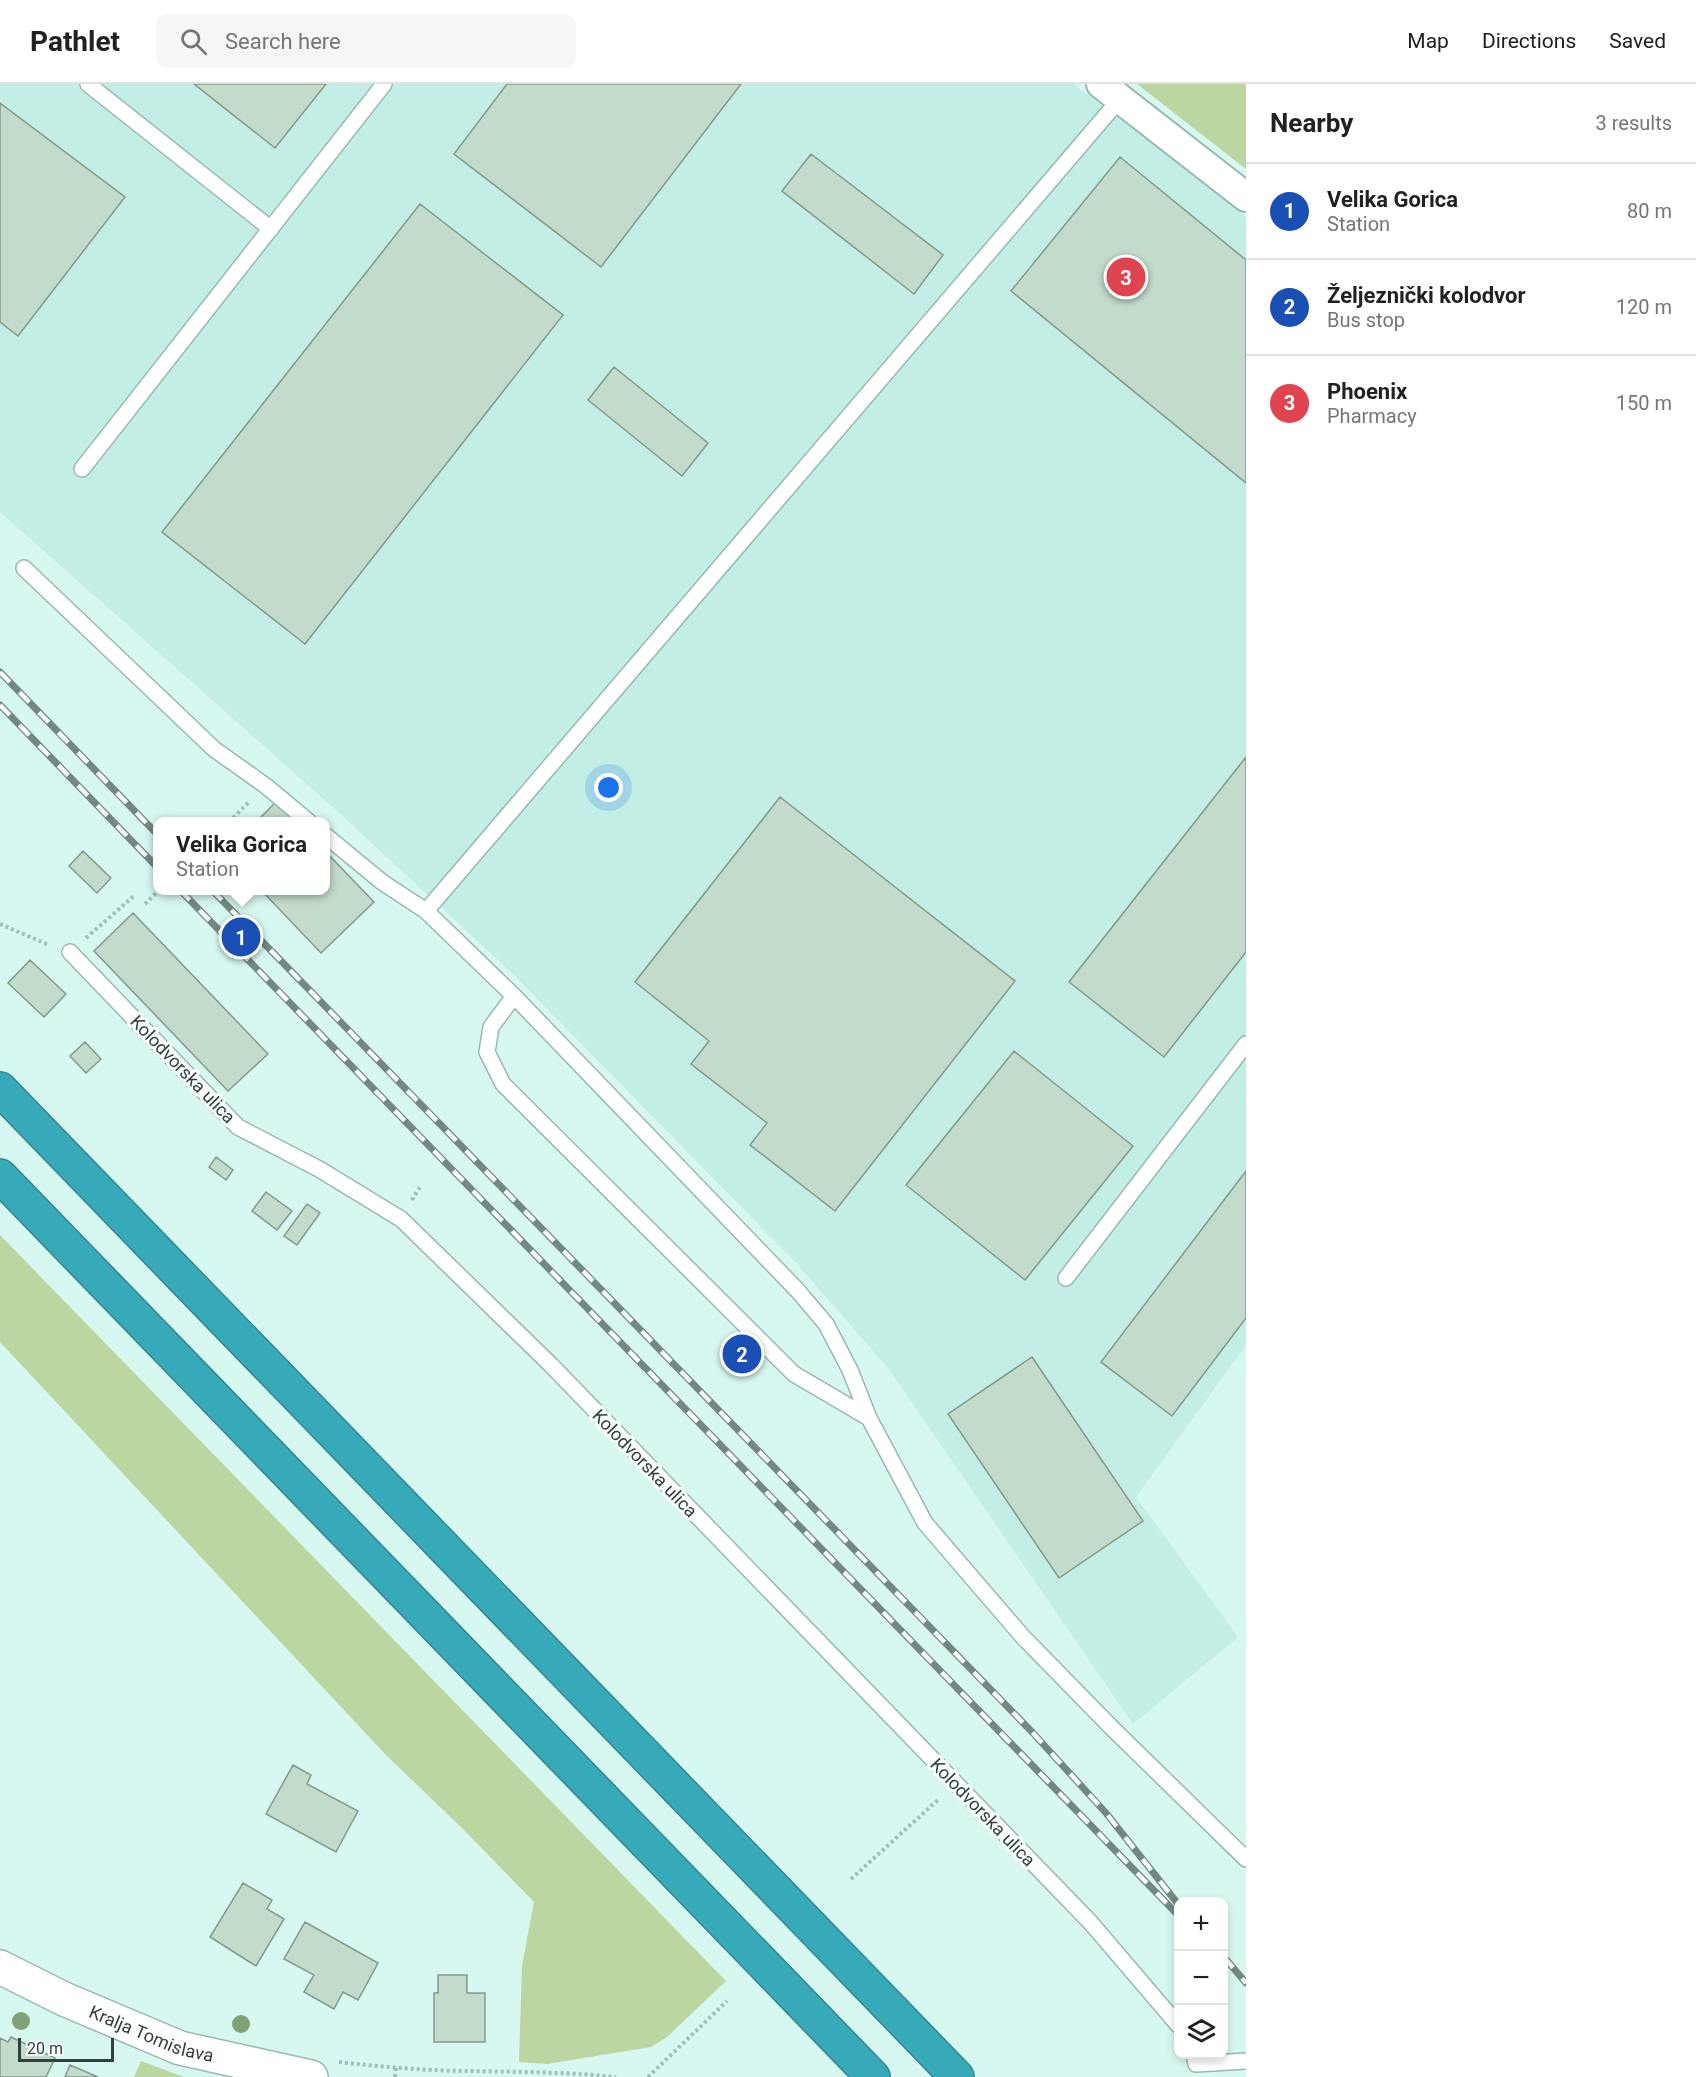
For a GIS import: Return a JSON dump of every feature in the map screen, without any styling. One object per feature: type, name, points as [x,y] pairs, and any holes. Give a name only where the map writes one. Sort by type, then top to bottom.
[{"type":"highway","points":[[0,1089],[957,2077]]},
{"type":"highway","points":[[0,1176],[873,2077]]},
{"type":"street","points":[[1110,91],[1246,197]]},
{"type":"street","name":"Kralja Tomislava","points":[[0,1967],[64,1999],[180,2048],[312,2077]]},
{"type":"lane","points":[[88,84],[271,229]]},
{"type":"lane","points":[[82,469],[384,84]]},
{"type":"lane","points":[[426,911],[1110,91]]},
{"type":"lane","points":[[24,568],[214,749],[267,786],[303,817]]},
{"type":"lane","points":[[330,839],[382,882],[426,911],[514,996],[798,1291],[826,1324],[850,1370],[869,1418],[925,1523],[1015,1629],[1246,1859]]},
{"type":"lane","name":"Kolodvorska ulica","points":[[70,952],[238,1126],[319,1169],[401,1219],[551,1365],[1091,1923],[1174,2019]]},
{"type":"lane","points":[[514,996],[491,1027],[487,1052],[502,1084],[794,1374],[869,1418]]},
{"type":"lane","points":[[1066,1278],[1246,1044]]},
{"type":"lane","points":[[1196,2065],[1246,2061]]},
{"type":"path","points":[[0,924],[33,940],[70,952],[135,895]]},
{"type":"path","points":[[145,904],[155,895]]},
{"type":"path","points":[[851,1879],[955,1784]]},
{"type":"path","points":[[648,2077],[727,2001]]},
{"type":"path","points":[[395,2077],[396,2068],[524,2071],[616,2077]]},
{"type":"shaded area","points":[[0,84],[1074,84],[1246,216],[1246,1345],[1136,1497],[1238,1637],[1133,1724],[888,1368],[799,1266],[513,974],[336,810],[0,512]]},
{"type":"green space","points":[[1137,84],[1246,84],[1246,169]]},
{"type":"green space","points":[[0,1235],[726,1981],[667,2037],[651,2047],[547,2064],[519,2062],[522,1965],[534,1902],[386,1755],[0,1342]]},
{"type":"green space","points":[[141,2061],[184,2077],[134,2077]]},
{"type":"building","points":[[194,84],[326,84],[275,148]]},
{"type":"building","points":[[507,84],[741,84],[601,267],[454,154]]},
{"type":"building","points":[[0,103],[125,197],[18,336],[0,322]]},
{"type":"building","points":[[811,154],[943,255],[914,294],[782,191]]},
{"type":"building","points":[[1120,157],[1246,260],[1246,483],[1011,291]]},
{"type":"building","points":[[420,204],[563,315],[305,644],[162,532]]},
{"type":"building","points":[[614,367],[708,443],[682,476],[588,400]]},
{"type":"building","points":[[1246,757],[1246,952],[1164,1057],[1069,982]]},
{"type":"building","points":[[780,797],[1015,981],[835,1211],[750,1145],[767,1123],[691,1064],[709,1041],[635,982]]},
{"type":"building","points":[[277,801],[291,817],[261,817]]},
{"type":"building","points":[[83,851],[111,878],[97,893],[69,866]]},
{"type":"building","points":[[330,856],[374,902],[321,953],[266,895],[330,895]]},
{"type":"building","points":[[133,913],[268,1054],[228,1091],[94,951]]},
{"type":"building","points":[[30,960],[66,994],[44,1017],[8,983]]},
{"type":"building","points":[[85,1042],[101,1059],[86,1073],[70,1056]]},
{"type":"building","points":[[1014,1051],[1133,1146],[1025,1280],[906,1185]]},
{"type":"building","points":[[216,1157],[233,1170],[226,1180],[209,1167]]},
{"type":"building","points":[[1246,1171],[1246,1318],[1172,1416],[1101,1362]]},
{"type":"building","points":[[266,1192],[292,1211],[277,1230],[252,1211]]},
{"type":"building","points":[[307,1204],[320,1213],[297,1245],[284,1236]]},
{"type":"building","points":[[1032,1357],[1143,1521],[1059,1578],[948,1414]]},
{"type":"building","points":[[293,1765],[311,1775],[307,1784],[358,1811],[336,1852],[266,1814]]},
{"type":"building","points":[[243,1883],[272,1900],[267,1909],[284,1919],[256,1966],[210,1937]]},
{"type":"building","points":[[305,1922],[378,1963],[358,2000],[343,1992],[334,2009],[304,1992],[314,1975],[284,1959]]},
{"type":"building","points":[[438,1975],[467,1975],[467,1993],[485,1993],[485,2042],[434,2042],[434,1993],[438,1993]]},
{"type":"building","points":[[11,2037],[55,2058],[46,2077],[0,2077],[0,2038],[8,2042]]},
{"type":"building","points":[[70,2065],[98,2077],[65,2077]]},
{"type":"railway","points":[[0,672],[153,830]]},
{"type":"railway","points":[[0,705],[153,863]]},
{"type":"railway","points":[[185,895],[1174,1911]]},
{"type":"railway","points":[[217,895],[1033,1733],[1106,1813],[1174,1899]]},
{"type":"railway","points":[[1228,1962],[1246,1983]]},
{"type":"place","name":"Phoenix","points":[[1126,277]]},
{"type":"place","name":"Velika Gorica","points":[[241,937]]},
{"type":"place","name":"Željeznički kolodvor","points":[[742,1354]]}]
